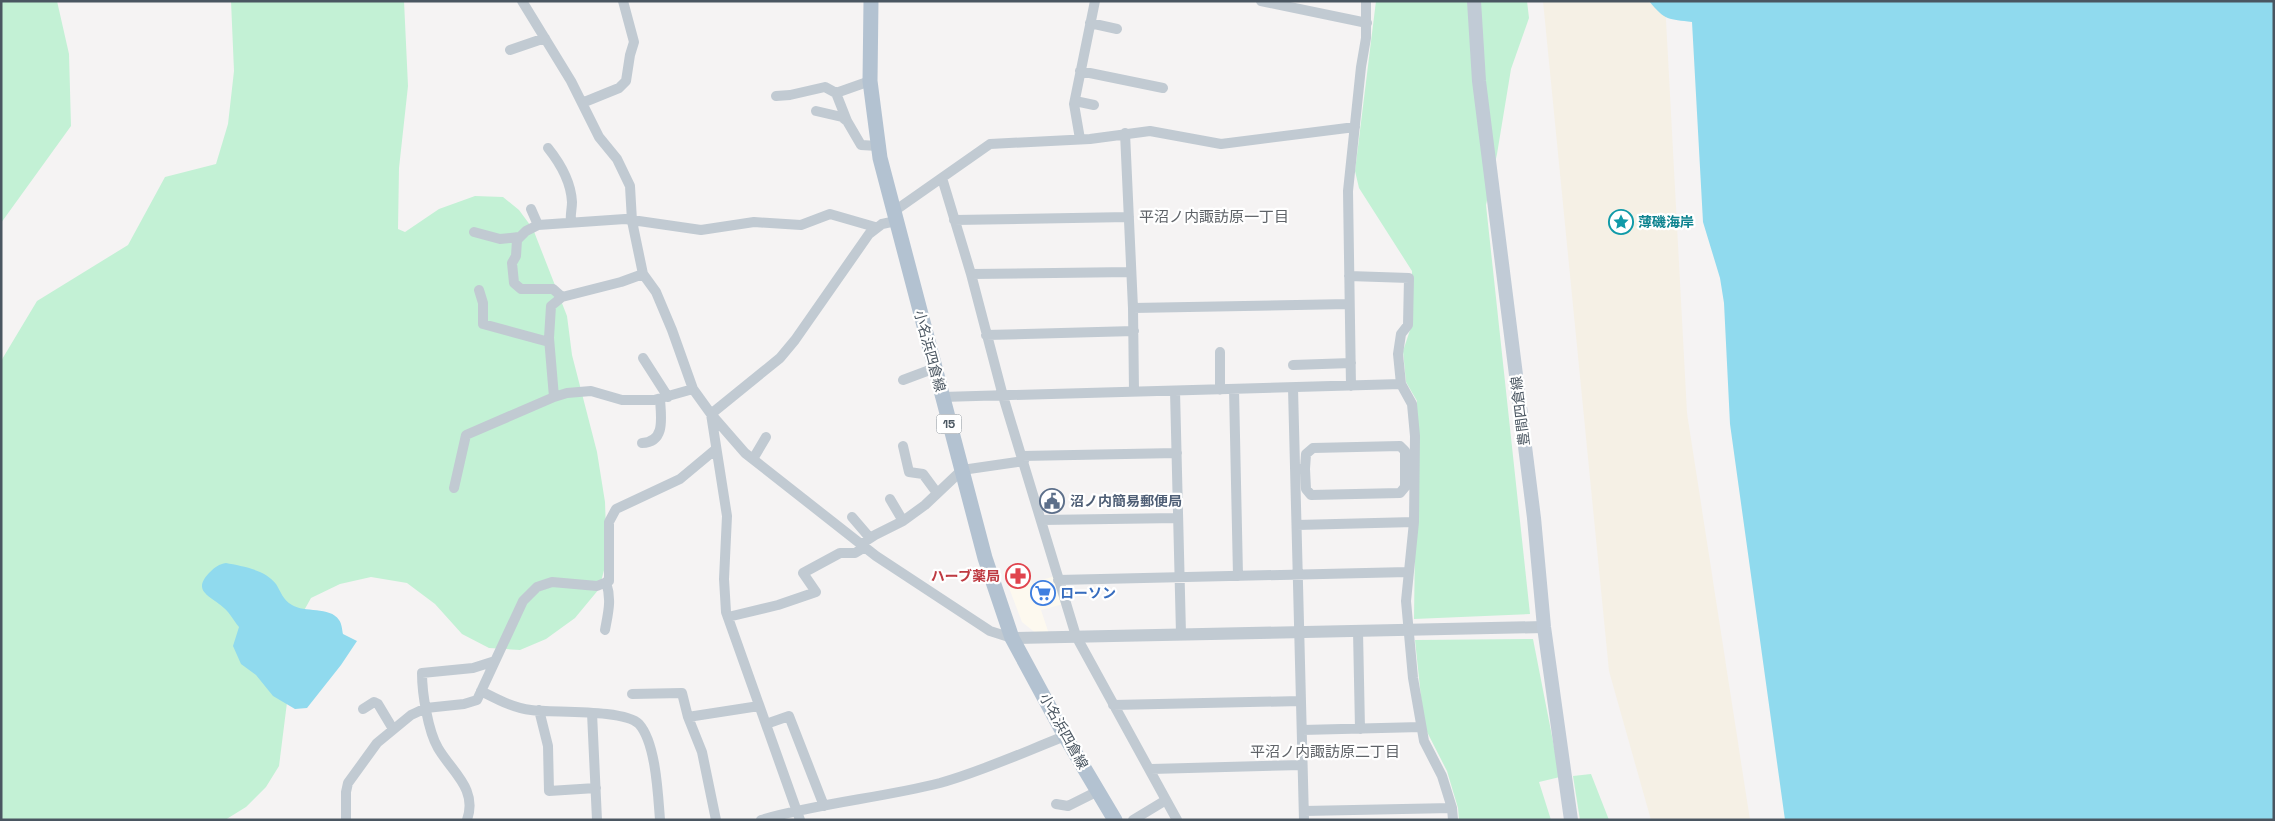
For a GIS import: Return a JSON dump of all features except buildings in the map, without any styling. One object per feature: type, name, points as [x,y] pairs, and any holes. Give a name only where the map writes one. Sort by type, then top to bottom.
[{"type":"main road","name":"小名浜四倉線","points":[[870,1],[870,81],[878,146],[894,217],[985,558],[1012,638],[1065,736],[1115,820]]},
{"type":"main road","name":"豊間四倉線","points":[[1474,1],[1479,81],[1534,518],[1544,627],[1571,820]]},
{"type":"street","points":[[522,1],[582,103],[599,137],[617,159],[630,186],[632,220],[643,274],[656,292],[693,389],[711,414],[753,459],[865,543],[990,631],[1012,638],[1544,627]]},
{"type":"street","points":[[582,103],[619,88],[626,81],[634,42],[623,1]]},
{"type":"street","points":[[1080,139],[1075,101],[1095,1]]},
{"type":"street","points":[[1261,1],[1367,22]]},
{"type":"street","points":[[1351,386],[1348,191],[1367,22],[1366,1]]},
{"type":"street","points":[[1090,23],[1117,30]]},
{"type":"street","points":[[510,50],[545,38]]},
{"type":"street","points":[[1080,71],[1163,88]]},
{"type":"street","points":[[836,93],[870,81]]},
{"type":"street","points":[[776,96],[790,95],[826,86],[836,93],[847,121],[861,144],[878,146]]},
{"type":"street","points":[[1075,101],[1094,106]]},
{"type":"street","points":[[816,111],[831,113],[847,121]]},
{"type":"street","points":[[711,414],[780,358],[875,228],[894,217],[942,178],[990,144],[1080,139],[1150,131],[1221,144],[1355,127]]},
{"type":"street","points":[[1125,133],[1134,331],[1134,392]]},
{"type":"street","points":[[548,148],[558,161],[568,183],[572,200],[571,222]]},
{"type":"street","points":[[942,178],[972,274],[1003,396],[1076,636],[1177,820]]},
{"type":"street","points":[[531,209],[538,225]]},
{"type":"street","points":[[474,232],[500,239],[519,237],[538,225],[625,219],[701,230],[754,222],[801,225],[830,214],[875,228]]},
{"type":"street","points":[[954,220],[1129,217]]},
{"type":"street","points":[[519,237],[512,263],[514,283],[520,289],[553,289],[562,297]]},
{"type":"street","points":[[972,274],[1130,272]]},
{"type":"street","points":[[554,397],[549,342],[551,306],[562,297],[643,274]]},
{"type":"street","points":[[1349,276],[1409,278],[1408,325],[1402,334],[1398,354],[1401,384],[1412,404],[1415,436],[1414,522],[1406,600],[1410,630],[1412,678],[1424,741],[1442,776],[1452,808],[1453,820]]},
{"type":"street","points":[[480,290],[483,303],[483,324],[549,342]]},
{"type":"street","points":[[1133,308],[1349,304]]},
{"type":"street","points":[[986,335],[1134,331]]},
{"type":"street","points":[[1220,352],[1220,390]]},
{"type":"street","points":[[642,444],[651,443],[657,438],[664,398],[656,376],[643,358]]},
{"type":"street","points":[[1293,364],[1351,363]]},
{"type":"street","points":[[904,380],[934,368]]},
{"type":"street","points":[[942,397],[1401,384]]},
{"type":"street","points":[[1293,388],[1300,469],[1297,525],[1304,815],[1452,808]]},
{"type":"street","points":[[454,488],[466,435],[554,397],[586,391],[599,392],[622,400],[664,398],[693,389]]},
{"type":"street","points":[[1234,389],[1238,576]]},
{"type":"street","points":[[1175,391],[1180,634]]},
{"type":"street","points":[[711,414],[727,516],[724,579],[728,617],[798,815]]},
{"type":"street","points":[[753,459],[766,437]]},
{"type":"street","points":[[903,446],[909,472],[924,474],[937,493]]},
{"type":"street","points":[[1400,446],[1405,451],[1405,487],[1400,493],[1311,495],[1306,489],[1300,469],[1306,454],[1313,448],[1400,446]]},
{"type":"street","points":[[346,820],[346,792],[348,783],[377,743],[411,714],[426,708],[477,700],[523,601],[537,587],[552,582],[597,586],[609,580],[609,522],[616,509],[680,478],[716,449]]},
{"type":"street","points":[[728,617],[778,605],[816,592],[803,573],[840,553],[855,553],[865,543],[904,520],[962,470],[1023,459],[1176,453]]},
{"type":"street","points":[[890,498],[904,520]]},
{"type":"street","points":[[852,517],[865,543]]},
{"type":"street","points":[[1042,520],[1178,518]]},
{"type":"street","points":[[1297,525],[1414,522]]},
{"type":"street","points":[[1058,580],[1408,572]]},
{"type":"street","points":[[605,630],[610,609],[609,591],[606,582]]},
{"type":"street","points":[[1358,631],[1360,729]]},
{"type":"street","points":[[467,820],[470,805],[467,789],[438,747],[426,708],[422,673],[473,668],[495,660]]},
{"type":"street","points":[[481,691],[514,706],[539,710],[608,714],[636,722],[641,726],[653,756],[660,820]]},
{"type":"street","points":[[632,694],[682,692],[688,717],[702,752],[716,820]]},
{"type":"street","points":[[1113,705],[1300,701]]},
{"type":"street","points":[[363,709],[374,702],[378,704],[393,729]]},
{"type":"street","points":[[688,717],[759,706]]},
{"type":"street","points":[[539,710],[548,746],[549,791],[596,788]]},
{"type":"street","points":[[592,713],[597,820]]},
{"type":"street","points":[[766,724],[789,716],[824,806]]},
{"type":"street","points":[[1302,730],[1421,727]]},
{"type":"street","points":[[761,820],[798,815],[824,806],[902,792],[968,774],[1065,736]]},
{"type":"street","points":[[1150,769],[1302,766]]},
{"type":"street","points":[[1056,804],[1068,806],[1098,791]]},
{"type":"street","points":[[1133,820],[1166,800]]},
{"type":"shaded area","points":[[1027,565],[1032,583],[1055,576],[1063,604],[1041,610],[1049,634],[1037,634],[1022,622],[1003,572]]},
{"type":"green space","points":[[1,1],[57,1],[69,54],[71,126],[1,223]]},
{"type":"green space","points":[[231,1],[404,1],[408,86],[399,168],[398,229],[405,232],[439,209],[475,196],[503,197],[519,210],[533,229],[567,316],[572,355],[597,452],[605,502],[607,559],[599,589],[575,618],[546,639],[520,650],[489,648],[462,634],[435,604],[407,583],[371,577],[340,584],[311,598],[297,623],[279,766],[266,787],[246,807],[225,820],[1,820],[1,361],[37,301],[128,245],[165,177],[216,164],[228,124],[234,71]]},
{"type":"green space","points":[[1376,1],[1527,1],[1529,18],[1511,69],[1497,154],[1486,205],[1530,614],[1414,619],[1417,401],[1406,382],[1403,351],[1412,324],[1412,271],[1359,188],[1355,171]]},
{"type":"green space","points":[[1533,639],[1560,777],[1539,782],[1551,820],[1459,820],[1458,808],[1447,771],[1424,726],[1415,640]]},
{"type":"green space","points":[[1591,774],[1609,820],[1580,820],[1573,776]]},
{"type":"sand","name":"薄磯海岸","points":[[1543,1],[1665,1],[1687,413],[1750,820],[1651,820],[1609,671]]},
{"type":"water","points":[[1649,1],[2274,1],[2274,820],[1785,820],[1730,424],[1724,303],[1720,278],[1703,222],[1692,22],[1668,18],[1659,12]]},
{"type":"water","points":[[226,563],[253,569],[266,575],[272,579],[284,598],[292,605],[303,609],[330,613],[340,622],[343,634],[357,641],[341,665],[307,708],[295,709],[273,696],[256,675],[241,664],[233,646],[239,627],[226,610],[205,593],[202,585],[209,573],[217,566]]},
{"type":"place","name":"薄磯海岸","points":[[1621,222]]},
{"type":"place","name":"沼ノ内簡易郵便局","points":[[1052,501]]},
{"type":"place","name":"ハーブ薬局","points":[[1018,576]]},
{"type":"place","name":"ローソン","points":[[1043,593]]},
{"type":"district","name":"平沼ノ内諏訪原一丁目","points":[[1214,216]]},
{"type":"district","name":"平沼ノ内諏訪原二丁目","points":[[1325,751]]}]
